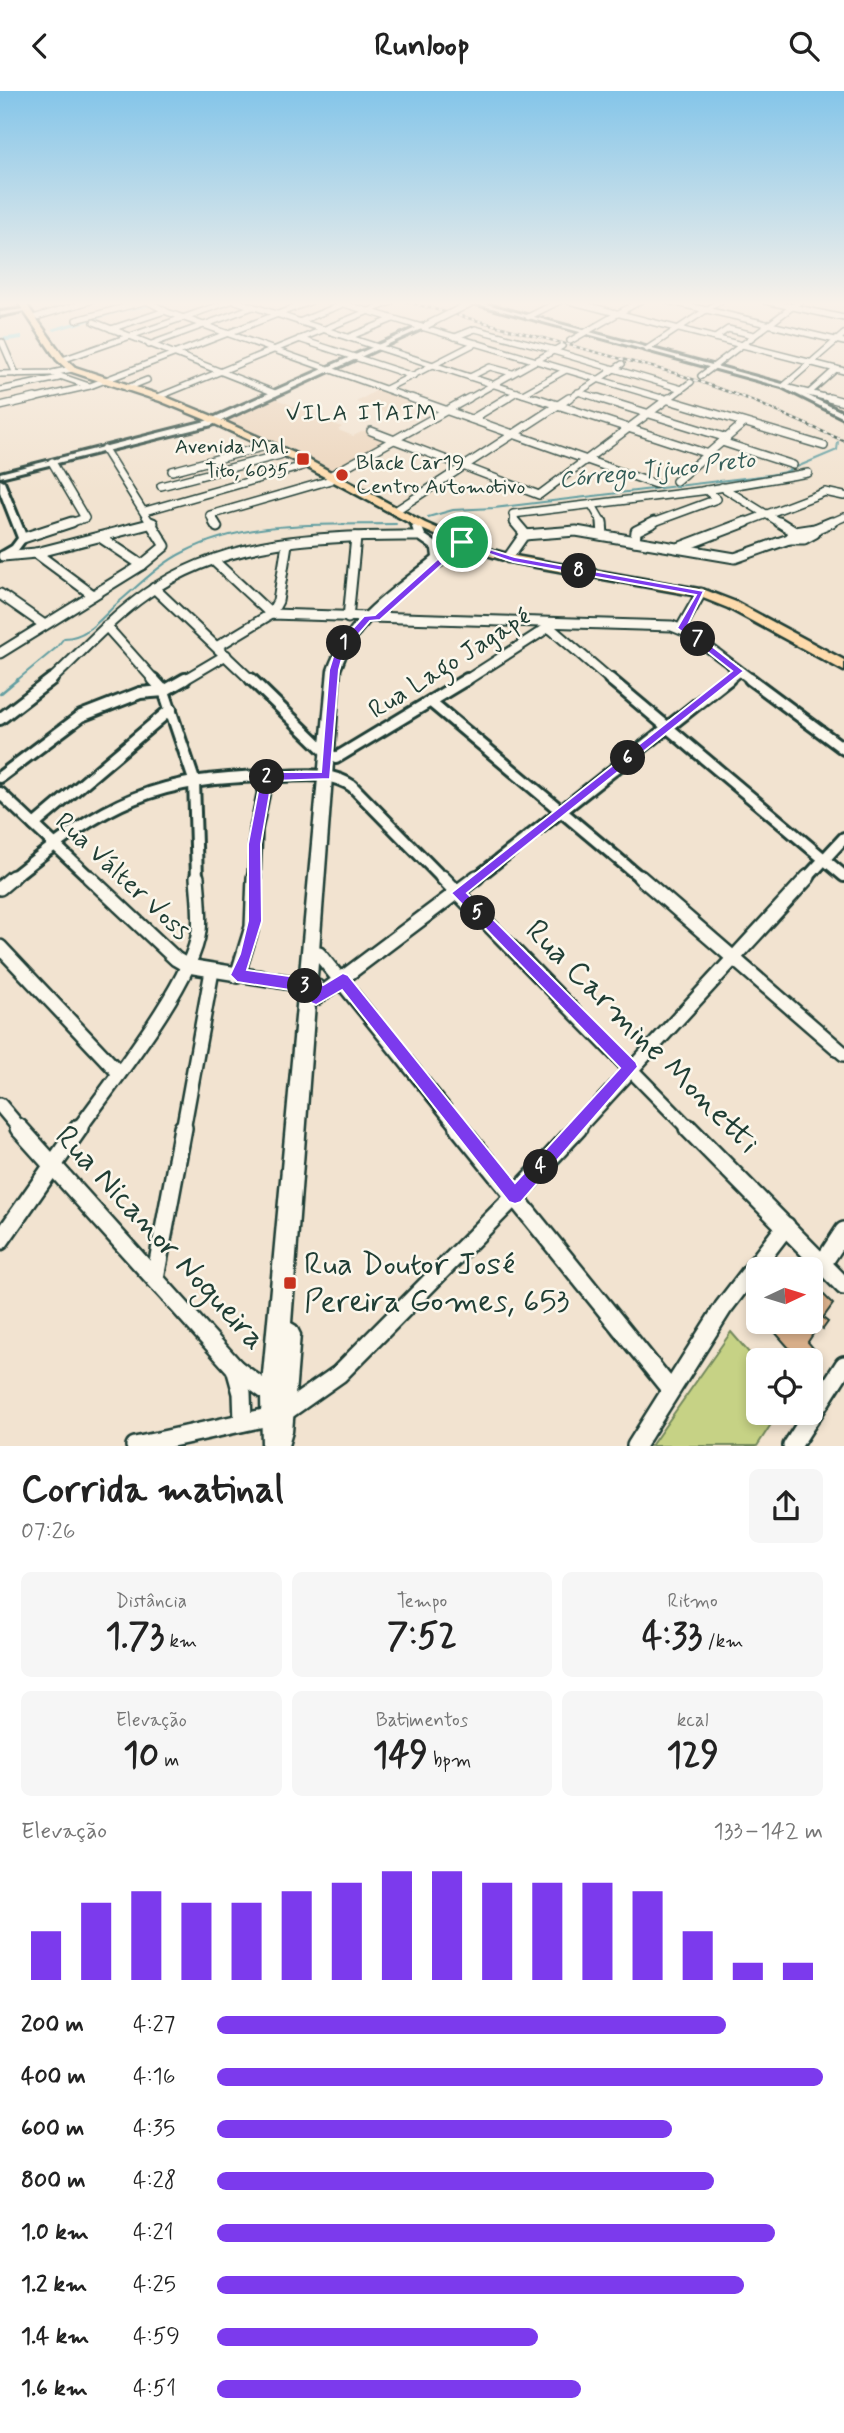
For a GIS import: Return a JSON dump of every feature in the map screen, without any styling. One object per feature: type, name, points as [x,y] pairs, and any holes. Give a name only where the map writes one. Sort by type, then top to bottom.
[{"type":"main road","points":[[61,364],[67,373],[154,399],[211,421],[331,478],[419,531],[508,558],[667,586],[700,595],[844,667]]},
{"type":"main road","points":[[64,364],[67,373]]},
{"type":"main road","points":[[97,383],[158,397],[331,478],[458,545]]},
{"type":"main road","points":[[419,531],[439,550]]},
{"type":"main road","points":[[439,550],[458,545]]},
{"type":"main road","points":[[364,618],[458,545]]},
{"type":"main road","points":[[314,990],[319,954],[336,659],[345,641],[364,618],[438,558],[439,550]]},
{"type":"main road","points":[[276,1446],[331,766]]},
{"type":"street","points":[[12,364],[16,374]]},
{"type":"street","points":[[0,406],[97,383],[144,364]]},
{"type":"street","points":[[200,364],[275,393]]},
{"type":"street","points":[[158,397],[237,364]]},
{"type":"street","points":[[315,364],[655,484]]},
{"type":"street","points":[[0,475],[211,421],[338,364]]},
{"type":"street","points":[[376,364],[413,376]]},
{"type":"street","points":[[217,527],[210,515],[331,478],[529,364]]},
{"type":"street","points":[[546,364],[824,446]]},
{"type":"street","points":[[597,364],[682,389]]},
{"type":"street","points":[[395,511],[622,364]]},
{"type":"street","points":[[704,364],[844,402]]},
{"type":"street","points":[[701,376],[718,364]]},
{"type":"street","points":[[786,387],[809,364]]},
{"type":"street","points":[[819,364],[844,371]]},
{"type":"street","points":[[386,389],[434,365],[708,454]]},
{"type":"street","points":[[470,377],[490,367],[512,373]]},
{"type":"street","points":[[809,393],[836,369]]},
{"type":"street","points":[[472,419],[566,370]]},
{"type":"street","points":[[0,390],[67,373]]},
{"type":"street","points":[[0,374],[67,373],[97,383]]},
{"type":"street","points":[[127,388],[148,380]]},
{"type":"street","points":[[372,431],[540,495],[691,382]]},
{"type":"street","points":[[786,387],[844,416]]},
{"type":"street","points":[[578,392],[793,465]]},
{"type":"street","points":[[676,481],[744,423]]},
{"type":"street","points":[[172,471],[262,447]]},
{"type":"street","points":[[0,653],[142,565],[164,548],[165,543],[153,523],[104,449]]},
{"type":"street","points":[[161,486],[280,454]]},
{"type":"street","points":[[2,557],[23,538],[84,519],[52,462]]},
{"type":"street","points":[[145,511],[303,465]]},
{"type":"street","points":[[526,535],[513,520],[513,514],[706,490],[808,473]]},
{"type":"street","points":[[0,482],[23,538]]},
{"type":"street","points":[[722,487],[795,532]]},
{"type":"street","points":[[635,541],[636,531],[640,527],[716,500],[716,497],[706,490]]},
{"type":"street","points":[[675,549],[825,492],[843,495]]},
{"type":"street","points":[[592,505],[604,525],[603,535]]},
{"type":"street","points":[[789,539],[795,532],[814,529],[844,517]]},
{"type":"street","points":[[2,557],[36,553],[153,523]]},
{"type":"street","points":[[508,558],[519,539],[526,535],[571,530],[740,558],[789,539],[810,537],[815,533],[814,529]]},
{"type":"street","points":[[0,719],[54,678],[106,627],[154,588],[172,577],[213,560],[287,544],[419,531]]},
{"type":"street","points":[[100,537],[142,565]]},
{"type":"street","points":[[356,537],[364,618]]},
{"type":"street","points":[[218,646],[271,614],[278,601],[287,544]]},
{"type":"street","points":[[36,553],[93,595]]},
{"type":"street","points":[[213,560],[271,614],[681,628],[844,749]]},
{"type":"street","name":"Rua Carmine Monetti","points":[[154,588],[218,646],[331,766],[817,1257]]},
{"type":"street","points":[[681,628],[700,595]]},
{"type":"street","points":[[2,598],[43,624]]},
{"type":"street","points":[[552,624],[667,727],[844,876]]},
{"type":"street","name":"Rua Lago Jagapé","points":[[331,766],[552,624]]},
{"type":"street","points":[[0,1241],[119,1073],[188,966],[199,932],[194,779],[164,691],[106,627]]},
{"type":"street","points":[[0,778],[82,716],[100,706],[140,693],[164,691],[226,655]]},
{"type":"street","points":[[314,990],[343,980],[739,671]]},
{"type":"street","points":[[431,702],[734,956],[844,1054]]},
{"type":"street","points":[[34,825],[171,709]]},
{"type":"street","points":[[0,888],[54,845],[99,813],[122,801],[194,779],[267,776],[331,766]]},
{"type":"street","points":[[237,975],[247,954],[255,921],[255,844],[267,776]]},
{"type":"street","name":"Rua Válter Voss","points":[[0,793],[176,959],[188,966],[314,990]]},
{"type":"street","points":[[135,1446],[243,1422],[278,1407],[353,1361],[515,1196],[630,1067],[844,838]]},
{"type":"street","points":[[0,947],[119,1073]]},
{"type":"street","points":[[319,954],[343,980],[670,1389]]},
{"type":"street","points":[[155,1279],[212,971]]},
{"type":"street","name":"Rua Nicanor Nogueira","points":[[0,1105],[52,1167],[235,1368],[278,1407]]},
{"type":"street","points":[[636,1446],[723,1308],[786,1226]]},
{"type":"street","points":[[823,1263],[844,1231]]},
{"type":"street","name":"Rua Carmine Monetti","points":[[823,1263],[844,1286]]},
{"type":"street","points":[[792,1446],[844,1365]]},
{"type":"street","points":[[235,1368],[242,1393],[243,1422]]},
{"type":"shaded area","points":[[379,389],[416,402],[392,415],[356,402]]},
{"type":"shaded area","points":[[272,397],[342,427],[338,430],[353,436],[366,430],[391,439],[331,471],[301,453],[227,421]]},
{"type":"green space","points":[[731,1332],[746,1349],[746,1425],[771,1425],[757,1446],[651,1446]]},
{"type":"building","points":[[823,1294],[833,1304],[823,1318]]},
{"type":"building","points":[[777,1334],[813,1334],[808,1342],[813,1348],[789,1348]]},
{"type":"waterway","name":"Córrego Tijuco Preto","points":[[428,517],[453,510],[494,508],[769,475],[785,472],[837,450],[838,442]]},
{"type":"waterway","name":"Córrego Tijuco Preto","points":[[16,681],[56,648],[64,638],[81,634],[95,625],[167,562],[209,541],[234,534],[288,526],[396,524]]},
{"type":"waterway","name":"Córrego Tijuco Preto","points":[[0,694],[18,679]]},
{"type":"railway","points":[[641,364],[751,400],[844,441]]},
{"type":"place","name":"Avenida Mal. Tito, 6035","points":[[303,459]]},
{"type":"place","name":"Black Car19 Centro Automotivo","points":[[342,475]]},
{"type":"place","name":"Rua Doutor José Pereira Gomes, 653","points":[[290,1283]]},
{"type":"district","name":"VILA ITAIM","points":[[362,414]]},
{"type":"route","points":[[462,542],[513,559],[701,593],[681,628],[739,671],[457,893],[630,1067],[515,1196],[343,980],[316,998],[317,987],[237,975],[247,954],[255,921],[255,844],[267,776],[326,776],[334,670],[345,641],[367,618],[377,618],[462,542]]}]
